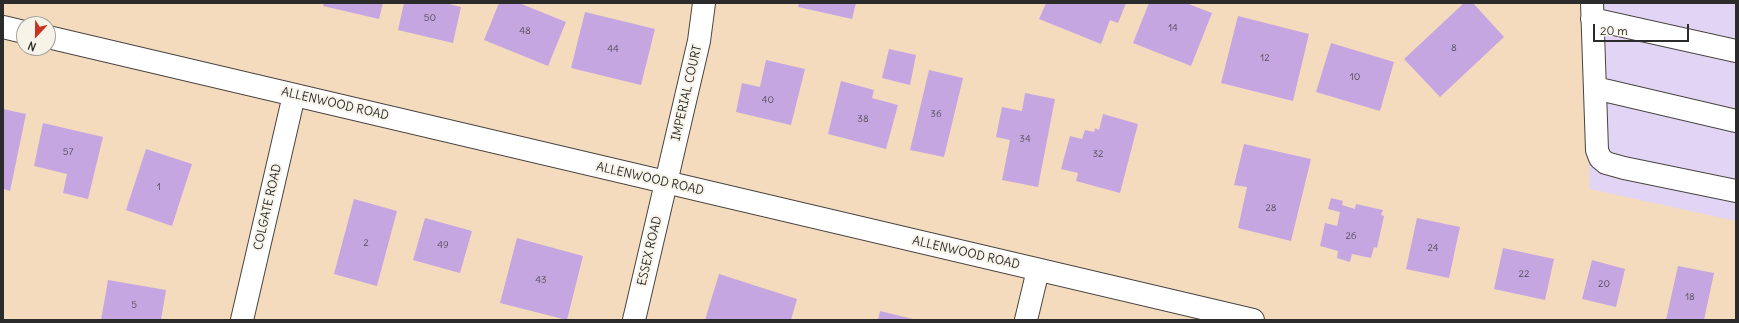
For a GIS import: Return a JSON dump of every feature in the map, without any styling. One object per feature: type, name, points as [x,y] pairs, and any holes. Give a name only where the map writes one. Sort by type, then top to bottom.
[{"type":"street","name":"IMPERIAL COURT","points":[[666,183],[699,41],[704,3]]},
{"type":"street","points":[[1736,51],[1592,11],[1597,150],[1600,158],[1606,163],[1736,191]]},
{"type":"street","points":[[3,27],[16,30]]},
{"type":"street","name":"ALLENWOOD ROAD","points":[[56,39],[1252,320]]},
{"type":"street","points":[[1595,88],[1736,121]]},
{"type":"street","name":"COLGATE ROAD","points":[[242,320],[294,95]]},
{"type":"street","name":"ESSEX ROAD","points":[[634,320],[666,183]]},
{"type":"street","points":[[1026,320],[1038,270]]},
{"type":"shaded area","points":[[1582,3],[1736,3],[1736,221],[1590,189]]},
{"type":"building","points":[[324,3],[383,3],[379,19],[323,6]]},
{"type":"building","points":[[404,3],[445,3],[461,7],[453,43],[398,30]]},
{"type":"building","points":[[499,3],[519,3],[566,22],[548,66],[484,40]]},
{"type":"building","points":[[799,3],[856,3],[852,19],[798,7]]},
{"type":"building","points":[[1046,3],[1126,3],[1118,23],[1110,20],[1101,44],[1039,19]]},
{"type":"building","points":[[1149,3],[1186,3],[1212,13],[1191,66],[1133,43]]},
{"type":"building","points":[[1464,3],[1473,3],[1504,37],[1440,97],[1404,59]]},
{"type":"building","points":[[585,12],[655,29],[641,85],[571,68]]},
{"type":"building","points":[[1238,16],[1309,34],[1293,101],[1221,83]]},
{"type":"building","points":[[1331,43],[1394,62],[1380,111],[1316,92]]},
{"type":"building","points":[[889,49],[916,55],[910,85],[882,78]]},
{"type":"building","points":[[766,60],[805,69],[791,125],[736,112],[742,83],[760,87]]},
{"type":"building","points":[[929,70],[963,78],[944,157],[910,150]]},
{"type":"building","points":[[841,81],[874,90],[872,98],[898,105],[886,149],[828,134]]},
{"type":"building","points":[[1025,93],[1055,99],[1038,187],[1002,180],[1010,140],[996,137],[1002,107],[1022,111]]},
{"type":"building","points":[[3,109],[26,114],[10,191],[3,189]]},
{"type":"building","points":[[1103,114],[1138,124],[1120,193],[1076,181],[1078,173],[1061,169],[1070,136],[1082,139],[1085,130],[1094,132],[1095,128],[1099,130]]},
{"type":"building","points":[[43,123],[103,137],[88,199],[63,193],[67,174],[34,166]]},
{"type":"building","points":[[1244,144],[1311,159],[1291,241],[1238,228],[1247,187],[1234,185]]},
{"type":"building","points":[[146,149],[192,164],[172,226],[126,210]]},
{"type":"building","points":[[1331,198],[1343,201],[1342,205],[1355,209],[1356,204],[1383,210],[1381,215],[1384,216],[1377,248],[1374,247],[1371,258],[1352,254],[1350,262],[1337,258],[1338,251],[1320,246],[1325,223],[1337,226],[1340,212],[1328,209]]},
{"type":"building","points":[[354,199],[397,211],[377,286],[334,274]]},
{"type":"building","points":[[425,218],[472,231],[460,273],[413,260]]},
{"type":"building","points":[[1417,218],[1460,227],[1449,278],[1406,269]]},
{"type":"building","points":[[517,238],[583,256],[567,320],[500,303]]},
{"type":"building","points":[[1503,248],[1554,259],[1545,300],[1494,289]]},
{"type":"building","points":[[1592,260],[1625,269],[1616,307],[1582,299]]},
{"type":"building","points":[[1678,266],[1714,273],[1704,320],[1666,320]]},
{"type":"building","points":[[719,274],[797,299],[791,320],[705,320]]},
{"type":"building","points":[[108,280],[166,290],[161,320],[101,320]]},
{"type":"building","points":[[880,311],[913,319],[913,320],[878,320]]}]
